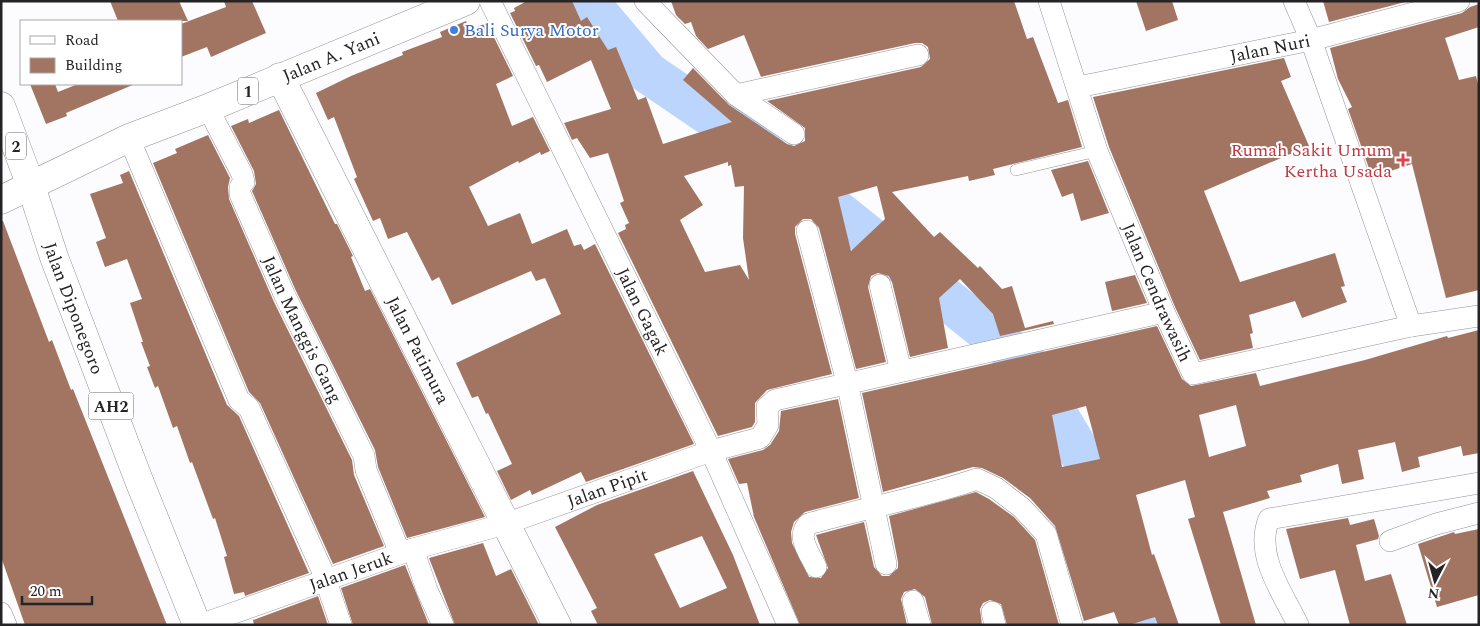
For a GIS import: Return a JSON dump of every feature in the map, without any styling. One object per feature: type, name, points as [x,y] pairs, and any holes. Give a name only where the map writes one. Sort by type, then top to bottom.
[{"type":"main road","name":"Jalan A. Yani","points":[[31,186],[129,138],[208,108],[466,1]]},
{"type":"main road","name":"Jalan Patimura","points":[[280,77],[557,625]]},
{"type":"main road","name":"2","points":[[1,106],[31,186]]},
{"type":"main road","name":"1","points":[[1,200],[31,186]]},
{"type":"main road","name":"Jalan Diponegoro","points":[[31,186],[54,257],[138,478],[199,625]]},
{"type":"street","name":"Jalan Gagak","points":[[490,1],[711,452],[788,625]]},
{"type":"street","points":[[645,1],[736,95],[794,134]]},
{"type":"street","name":"Jalan Cendrawasih","points":[[1049,1],[1097,151],[1164,312],[1194,374],[1411,326],[1479,316]]},
{"type":"street","points":[[1294,1],[1311,40],[1411,326]]},
{"type":"street","name":"Jalan Nuri","points":[[1078,87],[1311,40],[1460,1]]},
{"type":"street","points":[[736,95],[918,55]]},
{"type":"street","name":"Jalan Manggis Gang","points":[[208,108],[242,174],[244,182],[240,187],[240,194],[285,296],[364,456],[366,470],[443,625]]},
{"type":"street","points":[[129,138],[239,400],[249,408],[325,579],[341,625]]},
{"type":"street","points":[[807,231],[847,382],[886,564]]},
{"type":"street","points":[[880,285],[901,371]]},
{"type":"street","points":[[847,382],[1164,312]]},
{"type":"street","name":"Jalan Pipit","points":[[505,524],[711,452],[760,438],[768,425],[767,406],[770,402],[847,382]]},
{"type":"street","points":[[816,567],[802,537],[803,529],[808,524],[873,506],[917,498],[978,479],[996,488],[1031,516],[1046,534],[1072,625]]},
{"type":"street","points":[[1298,625],[1265,555],[1263,539],[1269,520],[1479,483]]},
{"type":"street","points":[[1390,541],[1436,524],[1479,513]]},
{"type":"street","name":"Jalan Jeruk","points":[[199,625],[406,551],[505,524]]},
{"type":"street","points":[[913,601],[920,625]]},
{"type":"street","points":[[1,613],[6,625]]},
{"type":"lane","points":[[1016,170],[1097,151]]},
{"type":"building","points":[[110,1],[179,1],[188,21],[182,20],[118,20]]},
{"type":"building","points":[[224,1],[252,1],[266,33],[211,57],[207,47],[182,57],[182,24],[226,7]]},
{"type":"building","points":[[527,1],[572,1],[581,21],[587,17],[608,50],[616,47],[638,100],[646,97],[663,144],[732,122],[683,80],[693,68],[729,105],[787,144],[794,146],[805,141],[805,128],[767,101],[921,67],[930,59],[928,47],[922,43],[915,43],[761,77],[744,35],[708,49],[696,36],[691,22],[685,24],[676,15],[671,1],[1014,1],[1027,39],[1033,37],[1058,103],[1068,100],[1082,147],[993,169],[995,175],[969,181],[968,176],[892,192],[934,237],[940,232],[978,268],[980,266],[1002,289],[1012,286],[1025,328],[1053,321],[1054,324],[1000,336],[993,314],[960,279],[939,298],[948,348],[910,357],[892,282],[889,276],[878,273],[871,276],[868,287],[886,362],[856,369],[819,228],[811,219],[803,219],[795,227],[795,234],[832,374],[767,390],[755,403],[755,422],[752,427],[718,436],[618,233],[626,229],[625,225],[629,223],[620,203],[624,201],[608,153],[590,158],[577,138],[572,140],[564,123],[611,109],[591,60],[547,82],[539,65],[536,66],[510,13],[515,11],[514,8]],"holes":[[[728,162],[728,166],[731,165],[735,187],[744,186],[743,238],[749,280],[740,265],[705,272],[680,220],[703,205],[684,176]],[[877,186],[885,219],[851,251],[838,197]]]},
{"type":"building","points":[[1136,1],[1172,1],[1178,20],[1146,31]]},
{"type":"building","points":[[1323,1],[1409,1],[1329,22]]},
{"type":"building","points":[[1479,4],[1479,27],[1445,38],[1459,80],[1476,76],[1479,88],[1479,290],[1446,298],[1412,164],[1372,177],[1348,109],[1352,107],[1338,79],[1330,48],[1462,13],[1470,7]]},
{"type":"building","points":[[466,21],[469,30],[487,23],[513,76],[496,84],[512,126],[533,117],[550,151],[541,155],[540,152],[519,163],[518,161],[469,187],[488,226],[520,213],[532,244],[567,229],[574,246],[581,244],[584,250],[595,244],[694,444],[586,482],[581,472],[532,495],[530,490],[511,500],[497,471],[512,464],[488,413],[486,414],[478,396],[472,398],[456,363],[561,314],[545,278],[536,281],[531,271],[452,305],[439,277],[432,281],[407,232],[388,239],[380,218],[373,221],[354,179],[357,177],[334,117],[328,120],[316,93],[351,76],[403,55],[402,52],[442,37],[440,32]]},
{"type":"building","points":[[1284,58],[1291,77],[1281,81],[1309,146],[1204,191],[1240,282],[1335,253],[1345,286],[1341,287],[1347,302],[1302,318],[1295,301],[1249,315],[1253,333],[1250,334],[1253,348],[1200,360],[1175,307],[1109,147],[1093,97]]},
{"type":"building","points":[[30,85],[55,85],[58,92],[76,85],[133,85],[66,113],[67,116],[46,124]]},
{"type":"building","points":[[279,110],[335,224],[337,224],[353,256],[351,257],[365,291],[370,289],[485,517],[407,538],[378,467],[375,450],[296,291],[252,191],[256,184],[254,171],[231,126],[248,119],[249,123]]},
{"type":"building","points":[[208,135],[230,178],[228,187],[229,199],[274,302],[352,460],[354,475],[384,546],[333,564],[260,403],[249,392],[153,163],[177,153],[175,149]]},
{"type":"building","points":[[1088,161],[1109,213],[1081,221],[1073,193],[1062,197],[1051,170]]},
{"type":"building","points":[[129,171],[227,405],[239,416],[309,573],[245,596],[244,592],[234,594],[224,557],[227,556],[215,518],[213,519],[177,426],[173,428],[158,386],[155,388],[147,367],[150,366],[130,303],[142,299],[127,259],[105,267],[96,242],[106,238],[90,194],[123,183],[120,175]]},
{"type":"building","points":[[1,221],[3,221],[49,342],[52,340],[71,390],[73,389],[167,625],[25,625],[1,557]]},
{"type":"building","points":[[1135,275],[1147,303],[1112,311],[1105,282]]},
{"type":"building","points":[[1157,326],[1182,379],[1191,386],[1256,373],[1260,386],[1365,360],[1447,336],[1448,338],[1479,330],[1479,453],[1463,456],[1461,446],[1418,457],[1420,467],[1402,472],[1395,442],[1358,450],[1364,479],[1342,484],[1338,464],[1300,475],[1302,482],[1267,491],[1270,498],[1223,512],[1256,625],[1221,625],[1188,519],[1195,517],[1185,480],[1136,495],[1152,555],[1154,554],[1179,625],[1158,625],[1155,617],[1129,625],[1119,625],[1114,612],[1084,621],[1055,526],[1030,498],[1003,478],[982,468],[973,467],[883,492],[862,393]],"holes":[[[1236,405],[1246,446],[1209,457],[1199,415]],[[1086,406],[1100,459],[1062,467],[1052,415]]]},
{"type":"building","points":[[838,399],[859,498],[805,512],[794,522],[791,532],[792,543],[809,577],[821,578],[828,568],[816,535],[864,522],[874,567],[882,576],[889,576],[898,568],[898,562],[889,516],[976,492],[1014,517],[1035,540],[1059,625],[1007,625],[1001,604],[990,600],[983,603],[980,609],[982,625],[932,625],[925,597],[915,589],[904,592],[901,599],[907,625],[800,625],[754,517],[747,483],[739,484],[728,459],[763,450],[770,445],[779,431],[781,411]]},
{"type":"building","points":[[693,471],[733,555],[760,625],[598,625],[591,611],[597,608],[555,527],[597,505]],"holes":[[[702,536],[727,588],[680,608],[654,554]]]},
{"type":"building","points":[[1348,518],[1350,525],[1374,519],[1379,536],[1378,539],[1356,545],[1365,581],[1391,574],[1407,625],[1350,625],[1335,570],[1300,579],[1286,529]]},
{"type":"building","points":[[1479,529],[1479,595],[1437,607],[1418,544],[1454,532],[1455,534]]},
{"type":"building","points":[[483,543],[496,576],[511,569],[539,625],[455,625],[429,558]]},
{"type":"building","points":[[405,565],[429,625],[353,625],[341,588]]},
{"type":"building","points":[[318,596],[328,625],[254,625],[253,620]]},
{"type":"waterway","points":[[587,1],[648,73],[757,147],[1009,349],[1023,358],[1105,495],[1151,625]]},
{"type":"place","name":"Bali Surya Motor","points":[[454,30]]},
{"type":"place","name":"Rumah Sakit Umum Kertha Usada","points":[[1403,160]]}]
